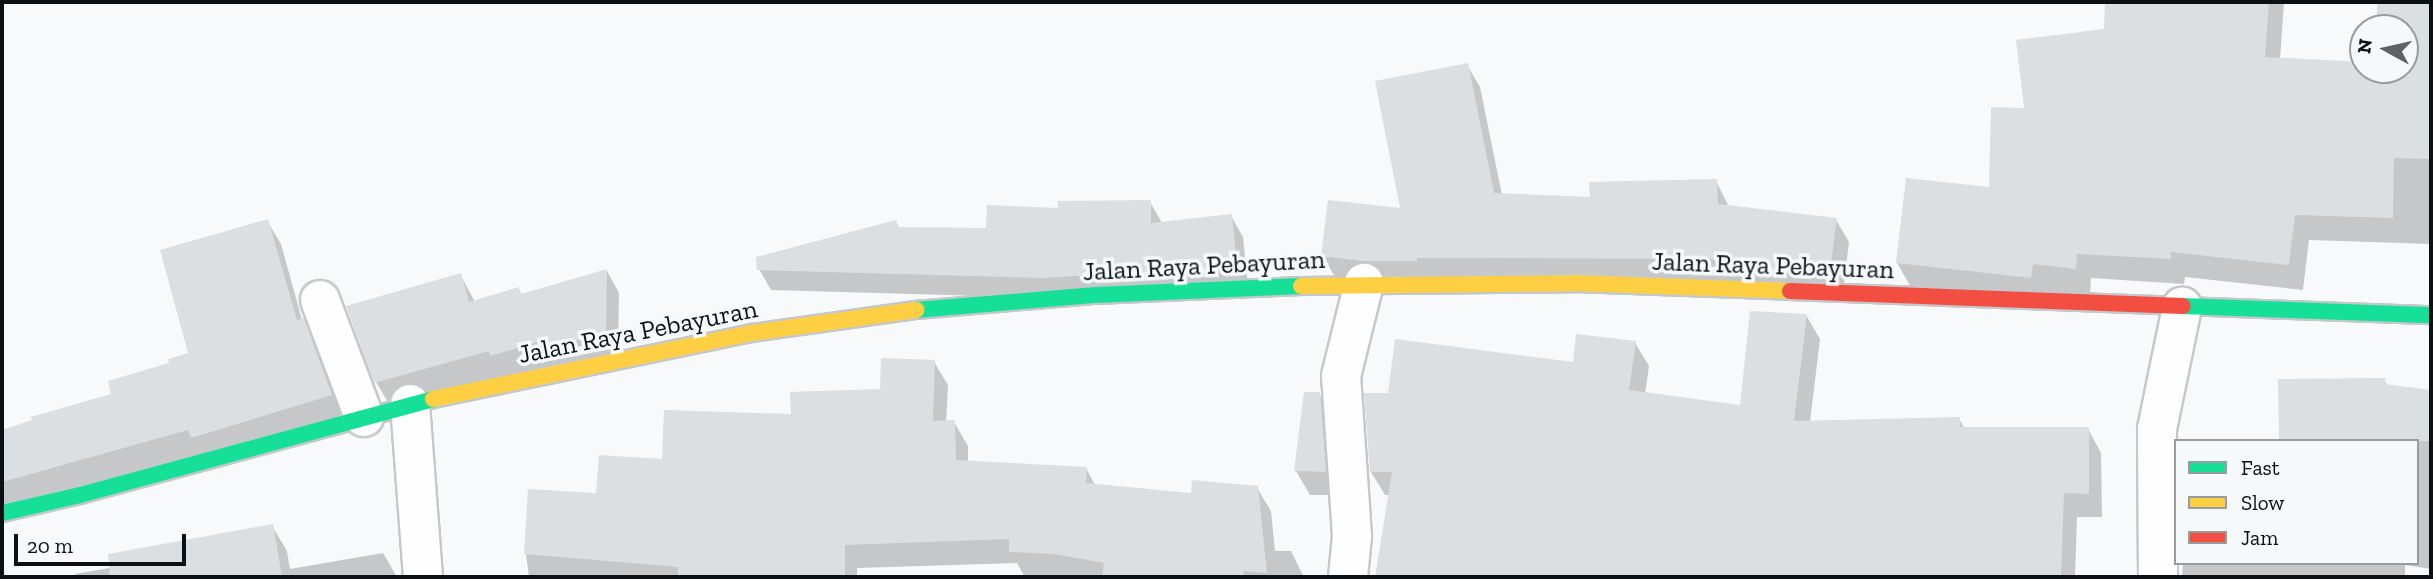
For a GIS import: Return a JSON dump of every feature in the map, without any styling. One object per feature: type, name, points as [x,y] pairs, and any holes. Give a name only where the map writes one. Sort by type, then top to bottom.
[{"type":"main road","name":"Jalan Raya Pebayuran","points":[[2,513],[80,495],[410,404],[752,332],[925,309],[1096,295],[1364,283],[1575,283],[2431,315]]},
{"type":"street","points":[[1348,577],[1352,536],[1341,376],[1364,283]]},
{"type":"street","points":[[320,300],[364,417]]},
{"type":"street","points":[[2158,577],[2157,429],[2182,307]]},
{"type":"street","points":[[410,404],[423,577]]},
{"type":"building","points":[[2105,2],[2269,2],[2265,57],[2349,61],[2349,84],[2419,84],[2419,14],[2377,14],[2377,2],[2431,2],[2431,159],[2394,158],[2393,218],[2295,215],[2289,265],[2171,252],[2171,259],[2077,254],[2076,269],[2033,264],[2031,278],[1896,263],[1906,178],[1989,187],[1991,107],[2024,108],[2016,40],[2104,29]]},
{"type":"building","points":[[1468,63],[1494,193],[1590,197],[1589,182],[1717,179],[1718,204],[1837,218],[1830,271],[1746,267],[1747,259],[1417,258],[1417,261],[1362,261],[1321,256],[1328,200],[1400,208],[1375,81]]},
{"type":"building","points":[[1151,200],[1151,223],[1232,214],[1237,267],[1041,278],[757,270],[756,257],[896,220],[898,227],[986,228],[987,205],[1058,208],[1058,201]]},
{"type":"building","points":[[268,219],[297,320],[304,318],[332,395],[191,438],[188,430],[2,482],[2,430],[32,420],[31,417],[111,394],[108,381],[169,363],[168,359],[188,353],[160,250]]},
{"type":"building","points":[[607,269],[606,332],[540,350],[537,342],[490,356],[489,351],[374,383],[346,306],[461,273],[469,302],[519,287],[521,294]]},
{"type":"building","points":[[1750,311],[1807,314],[1794,421],[1960,417],[1960,427],[2089,427],[2089,494],[2064,493],[2061,577],[1375,577],[1392,472],[1370,472],[1364,393],[1388,393],[1395,339],[1573,362],[1576,334],[1636,341],[1629,390],[1740,405]]},
{"type":"building","points":[[881,358],[935,360],[933,421],[955,420],[956,460],[1087,467],[1086,483],[1191,493],[1192,480],[1258,486],[1267,573],[1244,571],[1243,577],[1102,577],[1104,563],[1054,554],[1009,552],[1009,539],[845,545],[845,577],[678,577],[678,567],[524,554],[528,489],[596,493],[599,455],[662,459],[664,410],[791,414],[790,392],[880,389]]},
{"type":"building","points":[[2385,378],[2385,384],[2431,390],[2431,441],[2279,439],[2278,379]]},
{"type":"building","points":[[1304,392],[1320,392],[1326,472],[1294,471]]},
{"type":"building","points":[[273,524],[282,577],[110,577],[108,554]]},
{"type":"traffic: fast","points":[[916,310],[1096,295],[1301,286]]},
{"type":"traffic: fast","points":[[2183,306],[2431,315]]},
{"type":"traffic: fast","points":[[2,513],[80,495],[433,399]]},
{"type":"traffic: slow","points":[[1301,286],[1575,283],[1790,291]]},
{"type":"traffic: slow","points":[[433,399],[752,333],[916,310]]},
{"type":"traffic: jam","points":[[1790,291],[2183,306]]}]
